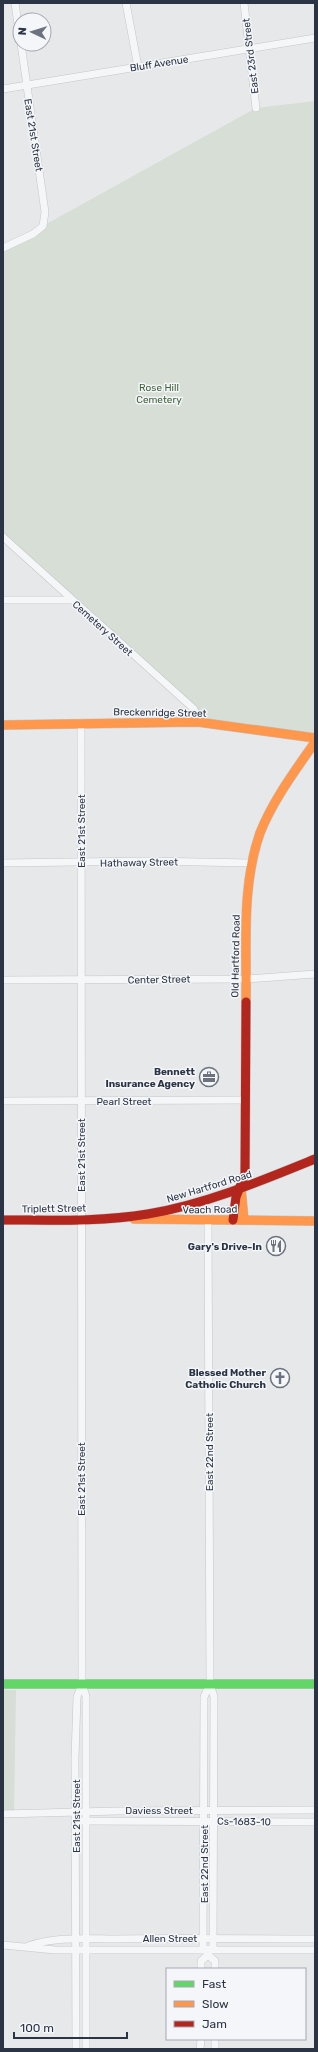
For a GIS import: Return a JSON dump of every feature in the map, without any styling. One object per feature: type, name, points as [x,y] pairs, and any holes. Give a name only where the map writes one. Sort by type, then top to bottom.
[{"type":"main road","name":"Breckenridge Street","points":[[3,725],[198,722],[315,738]]},
{"type":"main road","name":"Old Hartford Road","points":[[241,1188],[245,1174],[247,896],[250,863],[257,837],[277,797],[315,742]]},
{"type":"main road","name":"New Hartford Road","points":[[106,1218],[165,1211],[201,1202],[315,1159]]},
{"type":"main road","points":[[241,1188],[244,1220]]},
{"type":"main road","points":[[233,1220],[236,1197],[241,1188]]},
{"type":"main road","name":"Triplett Street","points":[[3,1220],[106,1218]]},
{"type":"main road","name":"Veach Road","points":[[106,1218],[208,1221],[315,1221]]},
{"type":"main road","points":[[3,1684],[315,1684]]},
{"type":"street","points":[[126,3],[138,67]]},
{"type":"street","name":"East 23rd Street","points":[[244,3],[256,108]]},
{"type":"street","name":"Bluff Avenue","points":[[3,89],[315,38]]},
{"type":"street","name":"East 21st Street","points":[[3,248],[32,234],[43,226],[45,212],[22,52]]},
{"type":"street","name":"Cemetery Street","points":[[3,537],[194,709],[198,722]]},
{"type":"street","points":[[3,600],[72,600]]},
{"type":"street","name":"East 21st Street","points":[[81,723],[80,980],[82,1684],[86,1696],[86,2049]]},
{"type":"street","name":"Hathaway Street","points":[[3,863],[81,863],[148,860],[250,863]]},
{"type":"street","name":"Center Street","points":[[3,980],[246,979],[315,974]]},
{"type":"street","name":"Pearl Street","points":[[3,1101],[246,1100]]},
{"type":"street","name":"East 22nd Street","points":[[208,1221],[210,1684],[214,1696],[214,1939],[208,1951]]},
{"type":"street","name":"East 21st Street","points":[[76,2049],[77,1697],[82,1684]]},
{"type":"street","name":"East 22nd Street","points":[[208,1951],[203,1938],[203,1810],[204,1697],[210,1684]]},
{"type":"street","name":"Daviess Street","points":[[3,1814],[203,1810],[315,1810]]},
{"type":"street","name":"Cs-1683-10","points":[[76,1821],[315,1822]]},
{"type":"street","name":"Allen Street","points":[[26,1947],[42,1941],[76,1939],[315,1939]]},
{"type":"street","name":"Allen Street","points":[[3,1945],[76,1950],[315,1950]]},
{"type":"street","points":[[201,1968],[201,1961],[208,1951],[215,1961],[215,1968]]},
{"type":"green space","name":"Rose Hill Cemetery","points":[[315,101],[315,738],[198,722],[194,709],[3,537],[3,248],[256,108]]},
{"type":"green space","points":[[3,1690],[16,1690],[14,1810],[3,1810]]},
{"type":"traffic: fast","points":[[3,1684],[315,1684]]},
{"type":"traffic: slow","points":[[3,725],[198,722],[315,738]]},
{"type":"traffic: slow","points":[[246,1002],[247,895],[254,853],[260,833],[271,809],[315,742]]},
{"type":"traffic: slow","points":[[241,1188],[244,1220]]},
{"type":"traffic: slow","points":[[134,1219],[315,1221]]},
{"type":"traffic: jam","points":[[233,1220],[236,1197],[245,1174],[246,1002]]},
{"type":"traffic: jam","points":[[3,1220],[57,1220],[130,1217],[170,1210],[212,1198],[315,1159]]},
{"type":"place","name":"Bennett Insurance Agency","points":[[209,1077]]},
{"type":"place","name":"Gary's Drive-In","points":[[276,1246]]},
{"type":"place","name":"Blessed Mother Catholic Church","points":[[280,1378]]}]
